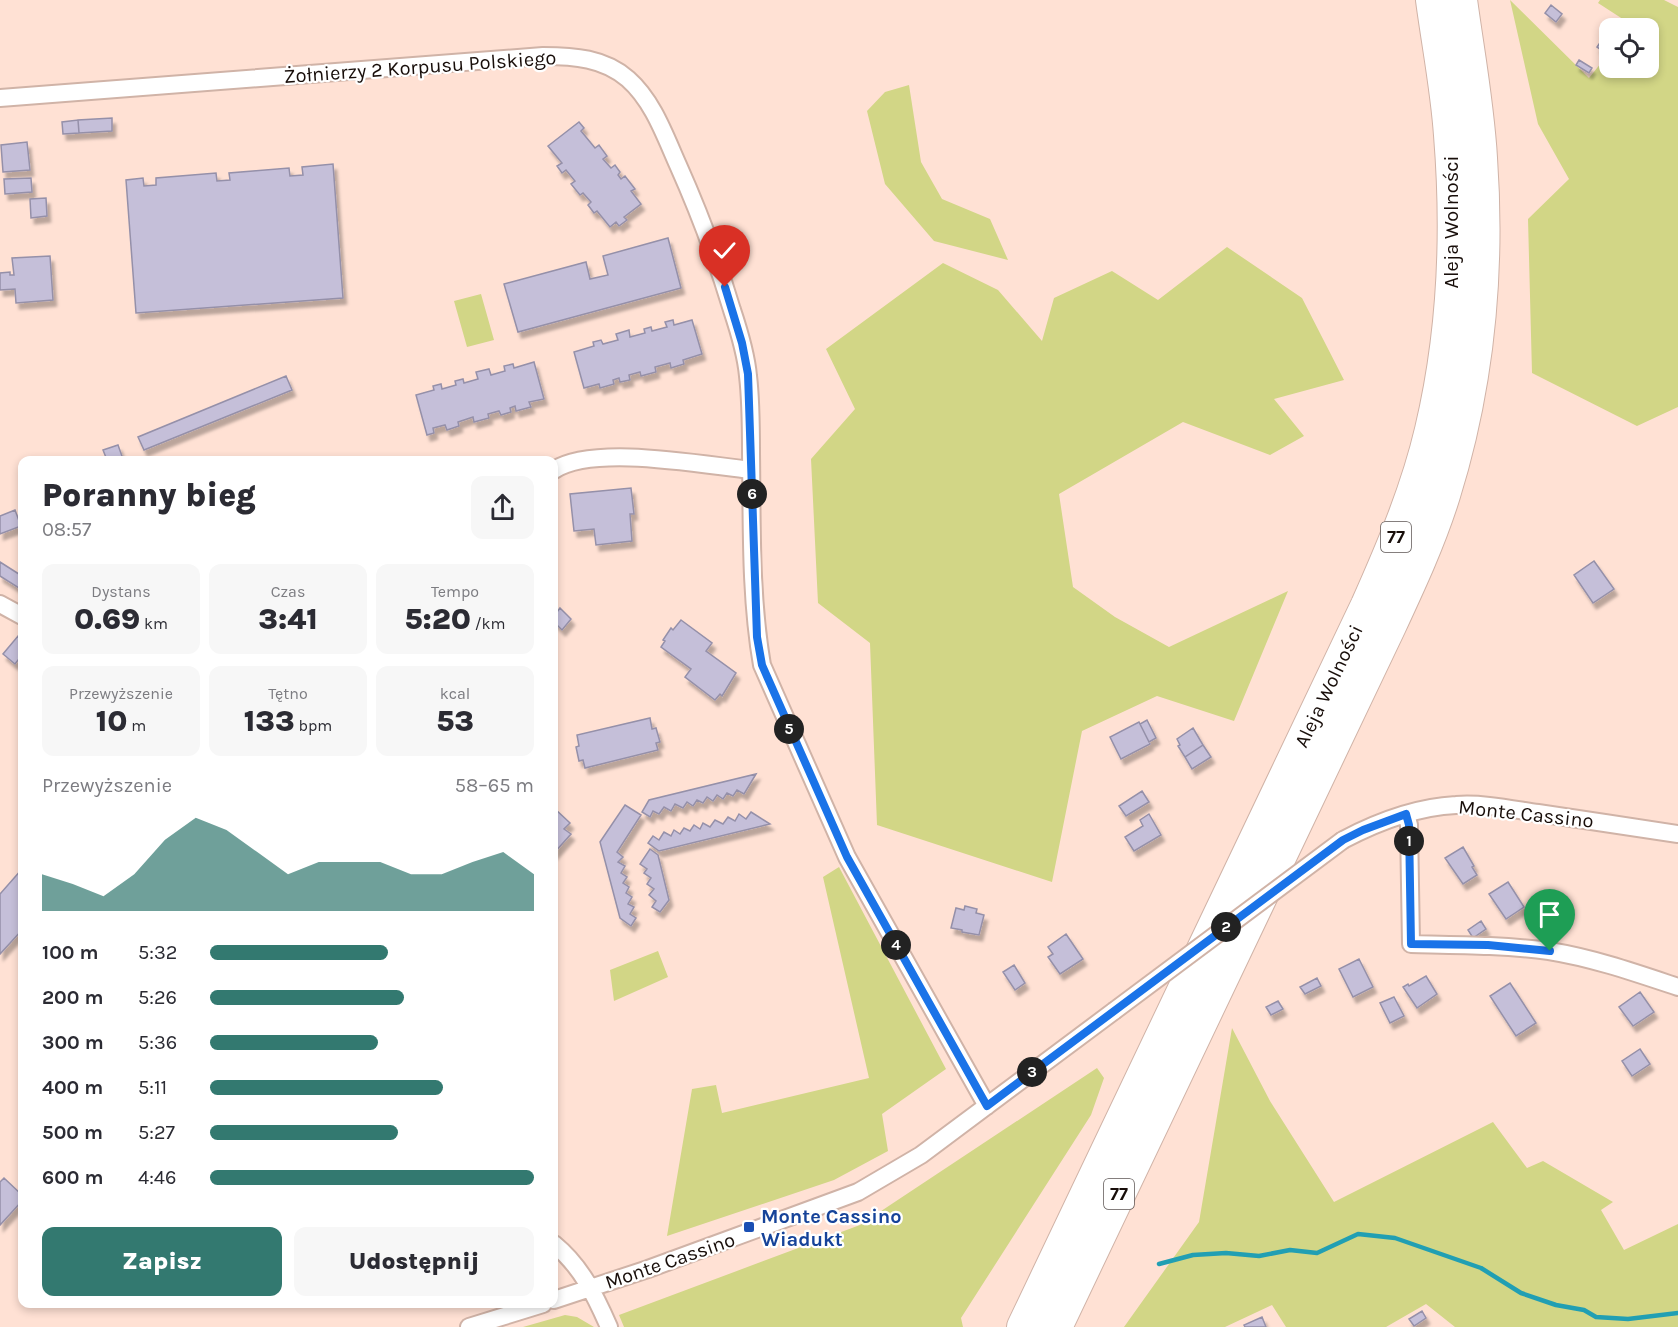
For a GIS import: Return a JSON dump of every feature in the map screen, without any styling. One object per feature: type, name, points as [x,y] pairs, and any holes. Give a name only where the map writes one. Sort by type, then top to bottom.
[{"type":"highway","name":"Aleja Wolności","points":[[1023,1327],[1362,616],[1399,531],[1416,480],[1431,431],[1442,377],[1448,337],[1454,251],[1450,134],[1432,0]]},
{"type":"highway","name":"Aleja Wolności","points":[[1056,1327],[1390,626],[1417,567],[1444,496],[1472,380],[1480,319],[1484,261],[1481,156],[1461,0]]},
{"type":"street","name":"Żołnierzy 2 Korpusu Polskiego","points":[[0,98],[543,56],[581,58],[599,62],[615,69],[629,80],[642,95],[664,133],[701,220],[742,343],[748,374],[757,637],[762,665],[847,857],[987,1106]]},
{"type":"street","points":[[558,468],[576,460],[606,457],[700,463],[751,470]]},
{"type":"street","points":[[0,604],[18,614]]},
{"type":"street","name":"Monte Cassino","points":[[558,1299],[858,1192],[921,1155],[1343,840],[1363,830],[1406,814],[1456,805],[1479,805],[1678,834]]},
{"type":"street","points":[[1406,814],[1409,825],[1411,944],[1488,945],[1550,951],[1593,960],[1678,987]]},
{"type":"street","name":"Monte Cassino","points":[[558,1247],[567,1255],[592,1288]]},
{"type":"street","points":[[592,1288],[608,1325]]},
{"type":"street","points":[[469,1327],[511,1308]]},
{"type":"green space","points":[[1510,0],[1589,78],[1599,66],[1599,78],[1659,78],[1659,18],[1621,18],[1598,3],[1600,0],[1664,0],[1678,7],[1678,407],[1637,426],[1532,373],[1528,219],[1569,179],[1538,124]]},
{"type":"green space","points":[[909,85],[921,162],[942,199],[990,219],[1008,260],[934,241],[885,184],[867,111],[885,92]]},
{"type":"green space","points":[[1227,247],[1302,298],[1344,380],[1274,399],[1304,436],[1270,455],[1183,422],[1059,494],[1073,587],[1115,617],[1169,647],[1288,591],[1234,721],[1157,696],[1082,731],[1052,882],[877,825],[870,643],[818,603],[811,459],[855,409],[826,349],[943,263],[998,290],[1042,341],[1054,298],[1112,271],[1158,300]]},
{"type":"green space","points":[[481,294],[494,340],[467,347],[454,301]]},
{"type":"green space","points":[[839,867],[946,1069],[882,1114],[888,1151],[834,1180],[667,1236],[692,1089],[716,1085],[722,1113],[869,1078],[823,877]]},
{"type":"green space","points":[[658,951],[668,977],[614,1001],[610,970]]},
{"type":"green space","points":[[1232,1028],[1270,1101],[1334,1202],[1493,1122],[1527,1168],[1543,1161],[1613,1202],[1601,1210],[1624,1250],[1678,1224],[1678,1327],[1455,1327],[1426,1304],[1386,1327],[1286,1327],[1272,1305],[1225,1327],[1124,1327],[1199,1222]]},
{"type":"green space","points":[[1097,1068],[1104,1078],[1091,1115],[961,1318],[963,1327],[624,1327],[619,1315],[860,1225]]},
{"type":"green space","points":[[565,1315],[577,1317],[594,1327],[523,1327]]},
{"type":"building","points":[[1551,5],[1562,14],[1556,22],[1545,13]]},
{"type":"building","points":[[1579,60],[1592,68],[1589,73],[1576,65]]},
{"type":"building","points":[[112,118],[112,131],[79,133],[78,120]]},
{"type":"building","points":[[78,120],[79,133],[63,134],[62,122]]},
{"type":"building","points":[[579,122],[584,128],[581,131],[595,148],[599,145],[607,156],[603,159],[611,168],[615,165],[620,172],[618,175],[621,179],[625,176],[635,189],[631,191],[641,204],[624,217],[627,220],[619,226],[616,222],[610,227],[597,211],[594,213],[588,205],[591,202],[583,193],[580,195],[571,184],[575,181],[566,170],[562,173],[557,166],[562,163],[548,146]]},
{"type":"building","points":[[27,142],[30,170],[3,172],[1,145]]},
{"type":"building","points":[[333,164],[343,298],[136,313],[126,180],[143,178],[144,186],[156,185],[156,178],[216,173],[217,181],[230,180],[229,173],[289,168],[290,176],[303,175],[302,167]]},
{"type":"building","points":[[31,178],[32,192],[5,194],[4,179]]},
{"type":"building","points":[[46,198],[47,216],[31,218],[30,199]]},
{"type":"building","points":[[668,238],[681,288],[518,332],[504,284],[586,262],[590,279],[608,275],[603,256]]},
{"type":"building","points":[[50,256],[53,300],[16,303],[15,289],[0,290],[0,273],[10,272],[10,275],[14,275],[12,258]]},
{"type":"building","points":[[673,320],[674,325],[692,320],[702,354],[683,360],[684,364],[671,368],[670,363],[655,367],[656,372],[641,376],[640,372],[629,375],[630,380],[620,382],[619,378],[613,380],[614,384],[600,388],[599,384],[584,388],[574,352],[594,346],[593,342],[601,340],[603,344],[618,340],[616,334],[629,330],[630,337],[645,333],[644,329],[651,327],[652,331],[667,327],[665,322]]},
{"type":"building","points":[[534,362],[544,399],[529,402],[531,407],[516,411],[515,406],[510,408],[511,412],[501,415],[499,411],[488,414],[489,418],[474,422],[473,417],[458,422],[459,426],[447,430],[445,425],[433,428],[434,433],[427,435],[416,395],[434,390],[433,386],[441,384],[442,389],[456,385],[455,381],[463,379],[464,383],[478,379],[476,372],[489,369],[491,375],[505,371],[504,366],[513,364],[514,368]]},
{"type":"building","points":[[286,376],[292,390],[144,450],[138,437]]},
{"type":"building","points":[[118,445],[122,456],[105,456],[103,450]]},
{"type":"building","points":[[631,488],[634,514],[630,514],[632,541],[596,545],[594,529],[574,531],[570,494]]},
{"type":"building","points":[[15,510],[18,527],[0,534],[0,516]]},
{"type":"building","points":[[1594,561],[1614,589],[1593,603],[1574,575]]},
{"type":"building","points":[[0,562],[18,573],[18,587],[0,576]]},
{"type":"building","points":[[560,608],[571,619],[562,630],[558,626]]},
{"type":"building","points":[[681,620],[712,643],[706,651],[736,673],[722,696],[720,694],[715,700],[685,677],[691,669],[661,647],[671,628],[673,630]]},
{"type":"building","points":[[18,636],[18,660],[15,664],[3,654]]},
{"type":"building","points":[[650,718],[652,729],[656,728],[660,742],[656,743],[658,750],[585,768],[583,760],[579,761],[576,747],[579,746],[577,735]]},
{"type":"building","points":[[1147,720],[1156,738],[1149,742],[1140,724]]},
{"type":"building","points":[[1139,722],[1150,744],[1121,759],[1110,737]]},
{"type":"building","points":[[1193,728],[1203,745],[1185,757],[1178,746],[1180,745],[1177,739]]},
{"type":"building","points":[[1203,745],[1211,757],[1192,769],[1185,757]]},
{"type":"building","points":[[756,774],[744,794],[737,790],[733,796],[727,793],[723,799],[717,795],[713,801],[707,797],[703,803],[697,800],[693,806],[687,802],[683,808],[675,804],[671,811],[664,807],[659,814],[653,811],[650,817],[642,812],[649,800]]},
{"type":"building","points":[[1142,791],[1149,802],[1126,816],[1119,806]]},
{"type":"building","points":[[625,805],[641,815],[617,852],[623,857],[618,862],[625,866],[621,873],[627,877],[623,883],[629,887],[626,893],[632,897],[628,904],[634,907],[630,914],[636,918],[631,926],[620,918],[600,842]]},
{"type":"building","points":[[558,812],[570,823],[564,829],[571,834],[558,849]]},
{"type":"building","points":[[751,812],[770,824],[659,851],[648,843],[653,836],[659,840],[664,832],[671,836],[674,830],[680,834],[684,828],[690,831],[694,825],[700,829],[703,823],[710,827],[715,820],[723,824],[728,817],[735,821],[739,814],[746,819]]},
{"type":"building","points":[[1149,814],[1161,835],[1134,851],[1125,837],[1143,826],[1140,820]]},
{"type":"building","points":[[1463,847],[1477,875],[1463,884],[1445,858]]},
{"type":"building","points":[[650,849],[658,855],[669,900],[660,912],[652,907],[656,901],[649,895],[654,889],[647,884],[651,878],[644,873],[647,869],[640,864]]},
{"type":"building","points":[[18,874],[18,934],[0,954],[0,894]]},
{"type":"building","points":[[1508,882],[1524,907],[1506,919],[1489,894]]},
{"type":"building","points":[[965,906],[977,909],[976,913],[984,915],[979,935],[951,928],[956,908],[964,910]]},
{"type":"building","points":[[1481,921],[1486,929],[1473,938],[1468,930]]},
{"type":"building","points":[[1066,934],[1083,959],[1060,974],[1048,957],[1053,954],[1048,947]]},
{"type":"building","points":[[1359,959],[1373,987],[1353,997],[1339,969]]},
{"type":"building","points":[[1014,965],[1025,983],[1015,990],[1003,972]]},
{"type":"building","points":[[1426,976],[1437,994],[1417,1008],[1403,987]]},
{"type":"building","points":[[1317,978],[1321,986],[1305,994],[1300,987]]},
{"type":"building","points":[[1510,983],[1536,1023],[1516,1036],[1490,996]]},
{"type":"building","points":[[1640,992],[1654,1012],[1633,1026],[1619,1007]]},
{"type":"building","points":[[1394,997],[1404,1016],[1390,1023],[1380,1003]]},
{"type":"building","points":[[1278,1001],[1283,1009],[1271,1015],[1266,1007]]},
{"type":"building","points":[[1640,1049],[1650,1064],[1632,1076],[1622,1061]]},
{"type":"building","points":[[4,1178],[18,1191],[18,1205],[0,1225],[0,1182]]},
{"type":"building","points":[[1422,1311],[1426,1318],[1414,1326],[1409,1319]]},
{"type":"building","points":[[1262,1317],[1266,1327],[1245,1327],[1244,1325]]},
{"type":"waterway","points":[[1159,1264],[1193,1255],[1226,1253],[1259,1256],[1290,1250],[1317,1253],[1358,1234],[1395,1238],[1481,1268],[1521,1293],[1556,1305],[1584,1310],[1596,1317],[1628,1319],[1678,1313]]},
{"type":"place","name":"Monte Cassino Wiadukt","points":[[749,1227]]},
{"type":"route","points":[[725,287],[742,343],[748,374],[757,637],[762,665],[847,857],[987,1106],[1343,840],[1406,814],[1409,825],[1411,944],[1488,945],[1550,951]]}]
